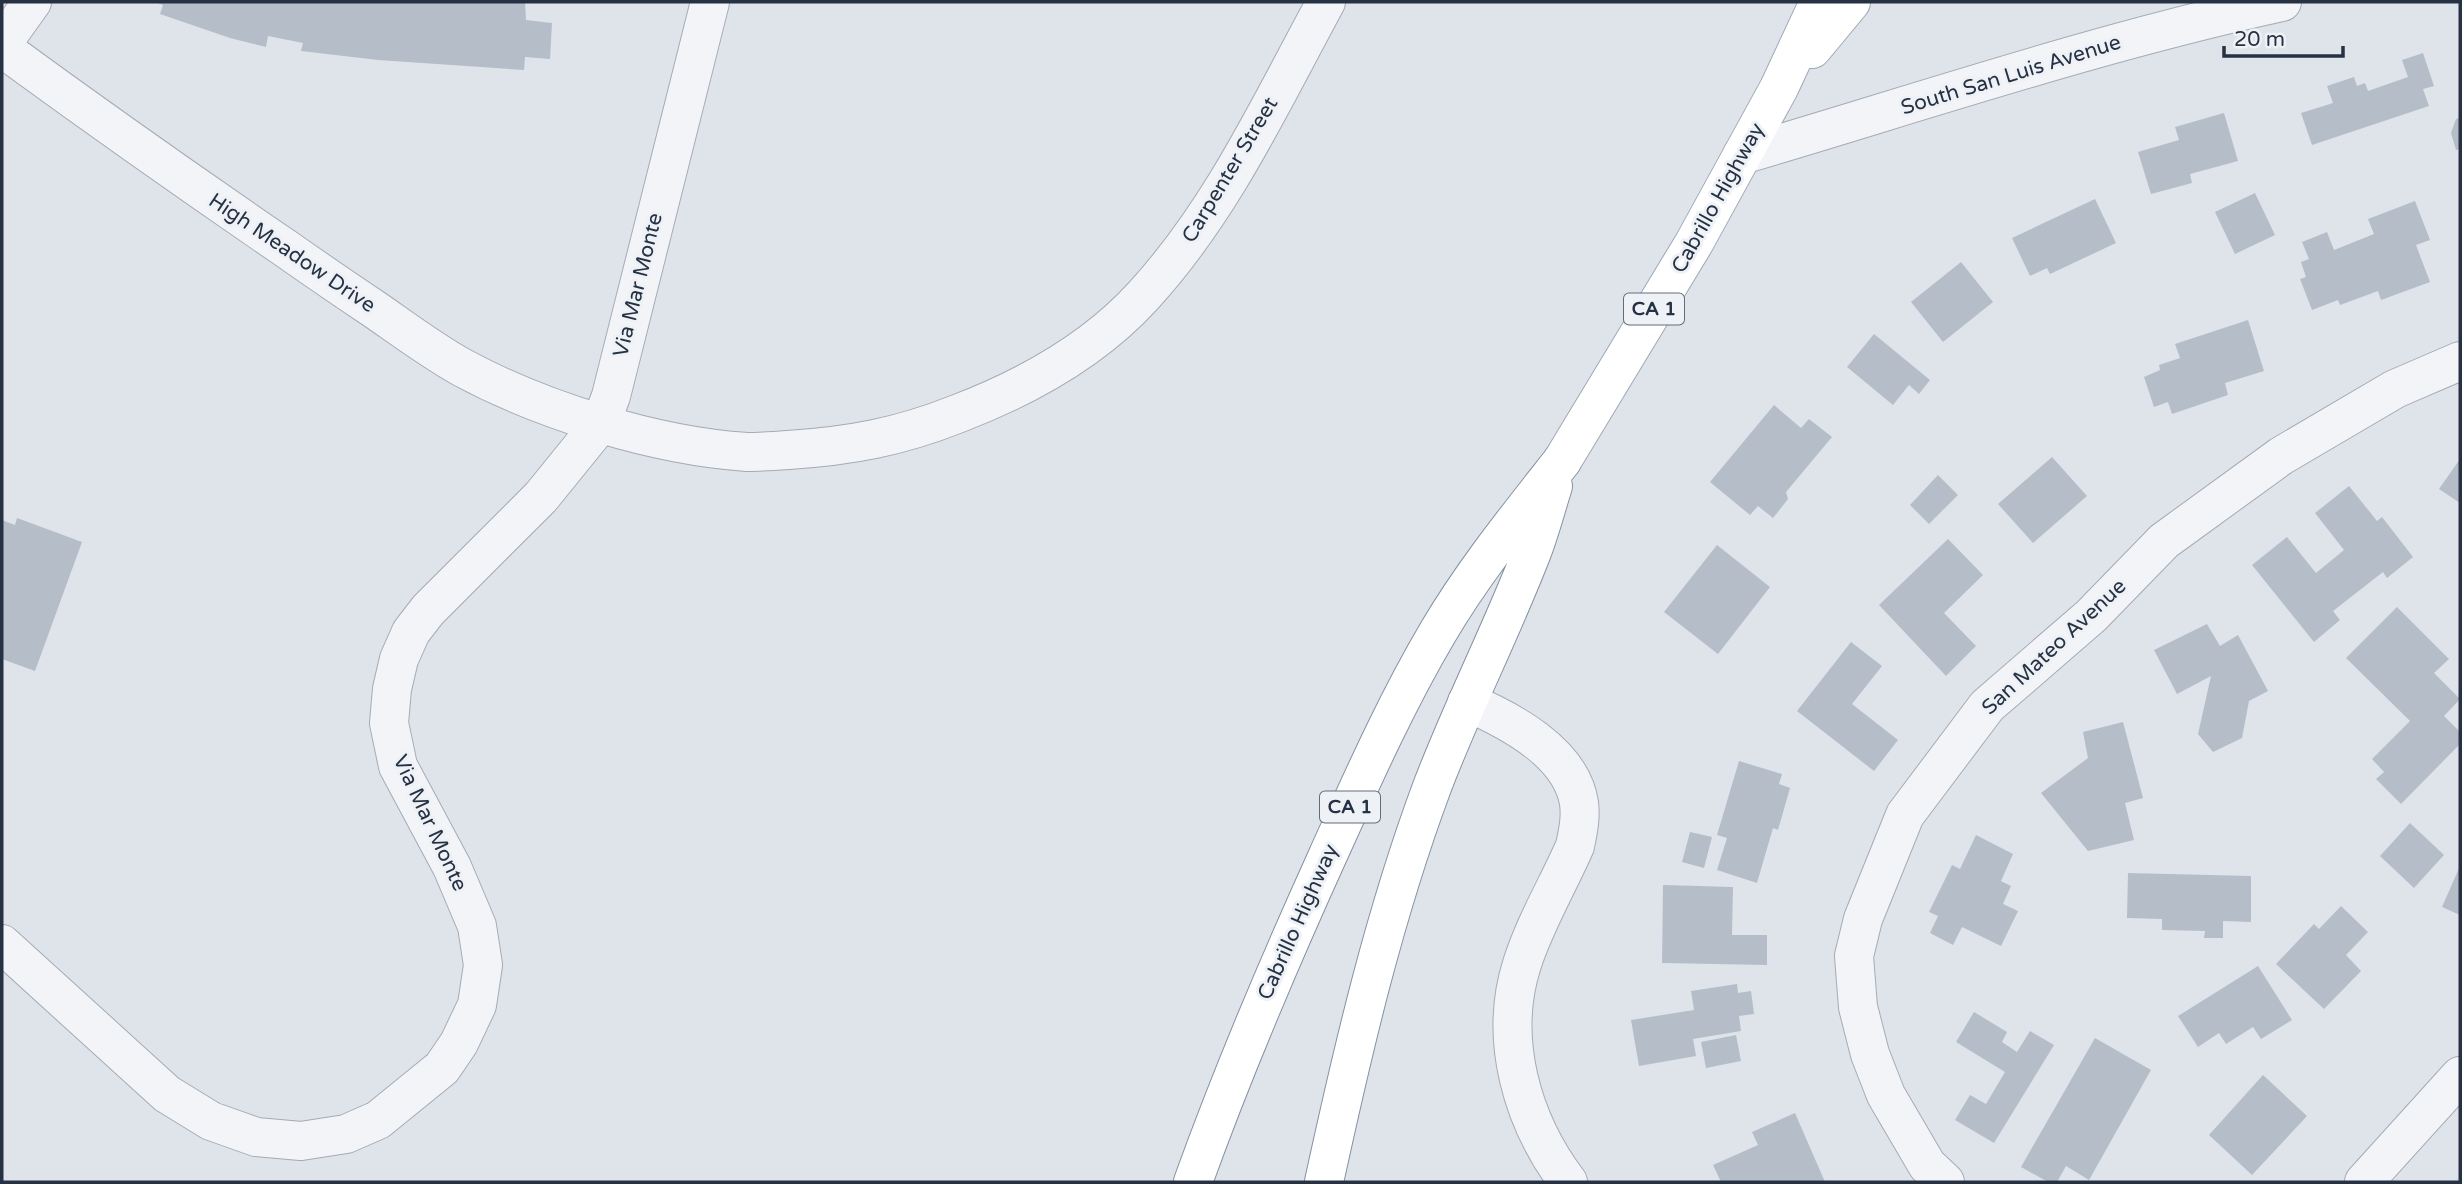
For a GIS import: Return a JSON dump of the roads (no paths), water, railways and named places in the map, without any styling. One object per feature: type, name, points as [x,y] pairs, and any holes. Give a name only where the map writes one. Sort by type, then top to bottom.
[{"type":"main road","points":[[1779,88],[1791,2]]},
{"type":"main road","name":"Cabrillo Highway","points":[[1193,1182],[1218,1112],[1284,952],[1396,712],[1437,633],[1485,559],[1562,461],[1694,243],[1779,88],[1819,2]]},
{"type":"main road","points":[[1779,88],[1851,2]]},
{"type":"main road","name":"Cabrillo Highway","points":[[1324,1182],[1378,953],[1412,845],[1467,702],[1532,551],[1562,461]]},
{"type":"street","points":[[2,46],[32,2]]},
{"type":"street","name":"Via Mar Monte","points":[[2,944],[167,1094],[212,1121],[256,1136],[302,1141],[346,1134],[378,1121],[442,1068],[459,1043],[477,1005],[483,965],[477,926],[467,902],[452,867],[398,766],[389,723],[392,689],[399,659],[411,632],[428,610],[541,496],[601,423],[611,396],[710,2]]},
{"type":"street","name":"Carpenter Street","points":[[601,423],[684,444],[749,452],[842,447],[919,429],[991,401],[1047,373],[1096,338],[1141,298],[1181,251],[1226,185],[1326,2]]},
{"type":"street","name":"South San Luis Avenue","points":[[1742,155],[2061,59],[2217,16],[2282,2]]},
{"type":"street","name":"High Meadow Drive","points":[[2,46],[216,201],[431,349],[461,367],[535,402],[601,423]]},
{"type":"street","name":"San Mateo Avenue","points":[[1945,1182],[1927,1165],[1886,1096],[1870,1054],[1858,1007],[1854,957],[1868,907],[1905,815],[1987,706],[2091,616],[2164,541],[2281,456],[2395,389],[2460,361]]},
{"type":"street","points":[[1467,702],[1500,716],[1542,746],[1574,785],[1579,803],[1580,825],[1575,846],[1521,965],[1514,1004],[1512,1046],[1519,1082],[1532,1123],[1552,1161],[1568,1182]]},
{"type":"street","points":[[2364,1182],[2460,1076]]}]
